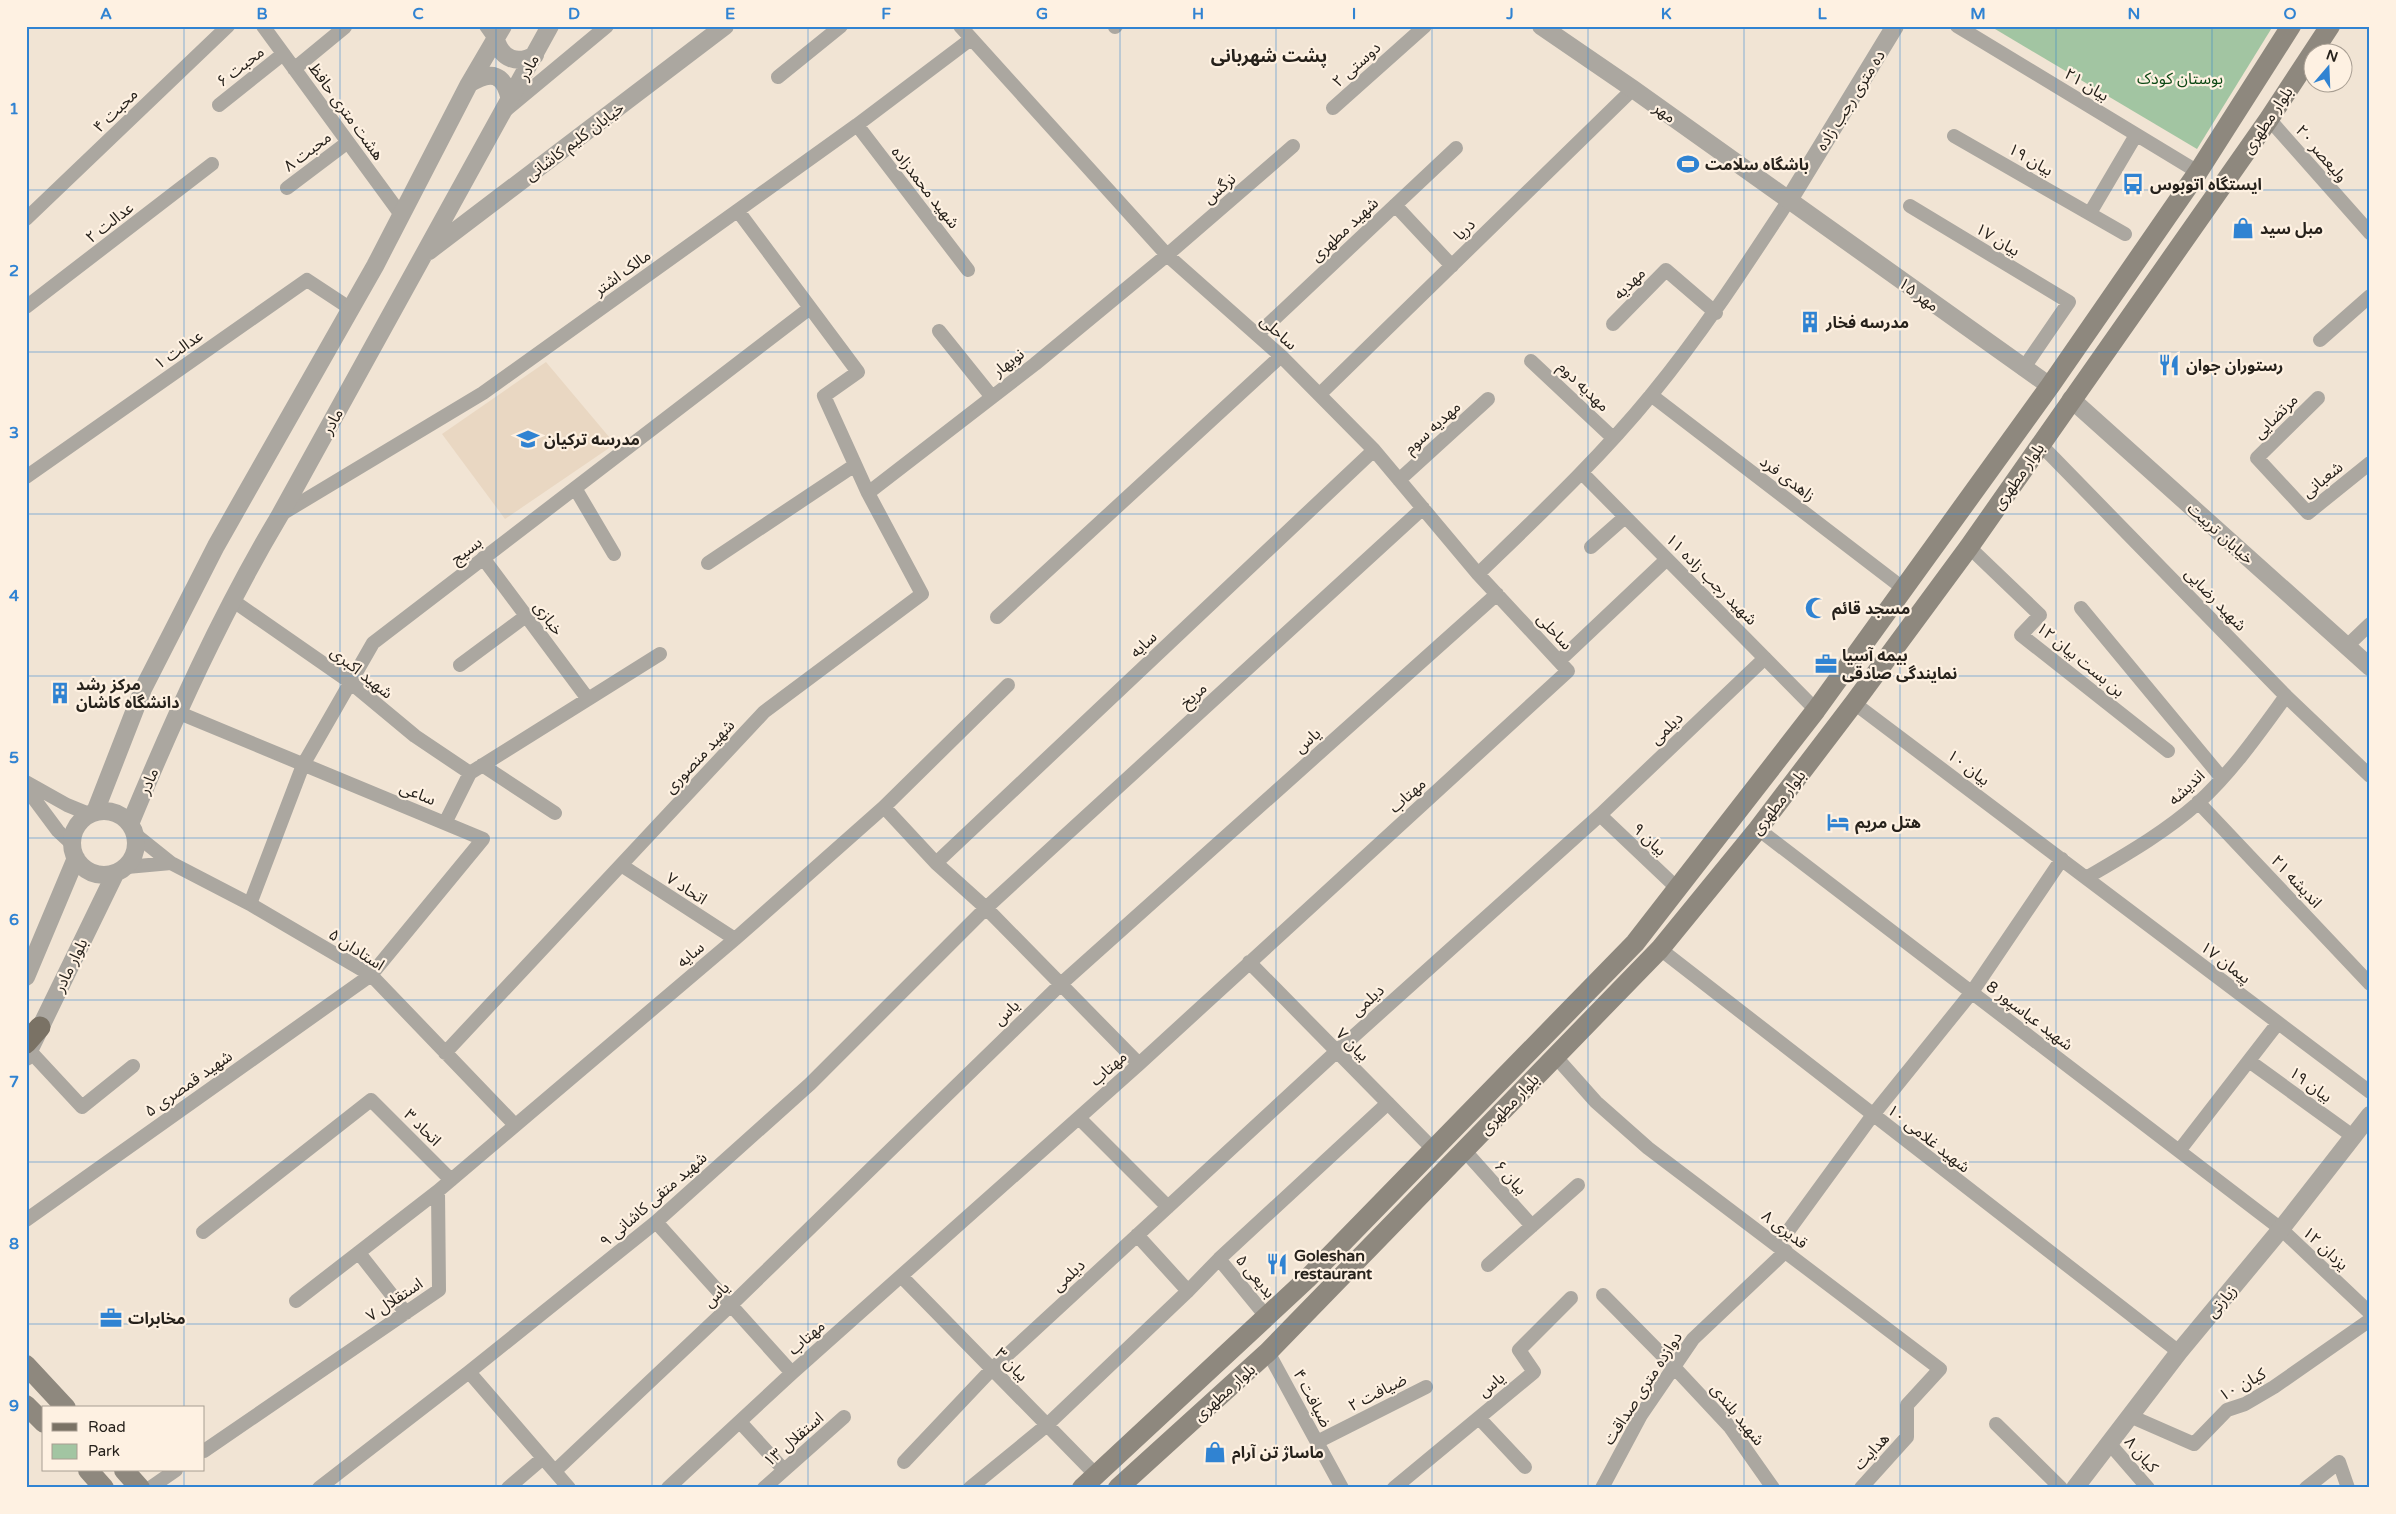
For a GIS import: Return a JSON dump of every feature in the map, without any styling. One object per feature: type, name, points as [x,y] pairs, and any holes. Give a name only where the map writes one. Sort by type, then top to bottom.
[{"type":"main road","name":"بلوار مطهری","points":[[1089,1482],[1329,1256],[1635,943],[1816,710],[2050,386],[2198,172],[2291,26]]},
{"type":"main road","name":"بلوار مطهری","points":[[1118,1488],[1268,1352],[1660,949],[1758,829],[1969,547],[2268,119],[2330,26]]},
{"type":"main road","points":[[27,1050],[40,1027]]},
{"type":"main road","points":[[1329,1256],[1347,1271]]},
{"type":"main road","points":[[26,1365],[64,1406]]},
{"type":"main road","points":[[26,1405],[42,1421]]},
{"type":"main road","points":[[90,1472],[104,1488]]},
{"type":"main road","points":[[126,1472],[140,1488]]},
{"type":"street","name":"محبت ۴","points":[[26,219],[228,26]]},
{"type":"street","name":"هشت متری حافظ","points":[[263,26],[402,216]]},
{"type":"street","name":"مادر","points":[[133,830],[177,712],[248,568],[280,515],[550,26]]},
{"type":"street","points":[[507,105],[607,26]]},
{"type":"street","name":"خیابان کلیم کاشانی","points":[[422,256],[725,26]]},
{"type":"street","points":[[778,77],[841,26]]},
{"type":"street","name":"ساحلی","points":[[960,26],[1167,256],[1281,356],[1374,450],[1478,574],[1564,666]]},
{"type":"street","name":"دوستی ۲","points":[[1333,108],[1425,26]]},
{"type":"street","name":"مهر","points":[[1541,26],[1788,200]]},
{"type":"street","name":"ده متری رجب زاده","points":[[1788,200],[1895,26]]},
{"type":"street","name":"بیان ۲۱","points":[[1957,26],[2198,172]]},
{"type":"street","points":[[294,69],[345,27]]},
{"type":"street","points":[[495,31],[499,49],[506,57],[516,61],[526,60],[535,55]]},
{"type":"street","points":[[74,851],[75,831],[92,813],[143,689],[164,647],[216,546],[402,216],[495,31]]},
{"type":"street","name":"مالک اشتر","points":[[280,515],[483,393],[857,125],[971,39]]},
{"type":"street","name":"محبت ۶","points":[[219,105],[283,54]]},
{"type":"street","points":[[470,84],[481,76],[492,75],[502,80],[507,88],[507,105]]},
{"type":"street","name":"دریا","points":[[1320,394],[1633,89]]},
{"type":"street","name":"ولیعصر ۲۰","points":[[2268,119],[2370,233]]},
{"type":"street","name":"شهید محمدزاده","points":[[857,125],[968,270]]},
{"type":"street","points":[[2090,213],[2136,135]]},
{"type":"street","name":"بیان ۱۹","points":[[1954,136],[2125,234]]},
{"type":"street","name":"محبت ۸","points":[[287,188],[348,142]]},
{"type":"street","name":"نرگس","points":[[1167,256],[1293,146]]},
{"type":"street","name":"شهید مطهری","points":[[1257,335],[1456,148]]},
{"type":"street","name":"عدالت ۲","points":[[26,307],[212,164]]},
{"type":"street","points":[[1478,574],[1582,473],[1651,396],[1716,312],[1788,200]]},
{"type":"street","name":"مهر ۱۵","points":[[1788,200],[2023,369],[2050,386]]},
{"type":"street","points":[[1395,205],[1452,266]]},
{"type":"street","name":"بیان ۱۷","points":[[1910,206],[2069,302],[2023,369]]},
{"type":"street","points":[[738,211],[858,372],[824,396],[868,492]]},
{"type":"street","name":"نوبهار","points":[[868,492],[992,397],[1167,256]]},
{"type":"street","name":"مهدیه","points":[[1613,324],[1666,270],[1716,312]]},
{"type":"street","name":"عدالت ۱","points":[[26,477],[307,280],[351,309]]},
{"type":"street","points":[[2320,340],[2370,296]]},
{"type":"street","name":"بسیج","points":[[250,904],[303,765],[373,643],[810,308]]},
{"type":"street","points":[[939,331],[992,397]]},
{"type":"street","points":[[997,617],[1281,356]]},
{"type":"street","name":"مهدیه دوم","points":[[1532,361],[1612,438]]},
{"type":"street","name":"زاهدی فرد","points":[[1651,396],[1904,589]]},
{"type":"street","name":"مرتضایی","points":[[2257,458],[2318,398]]},
{"type":"street","name":"مهدیه سوم","points":[[1399,480],[1488,399]]},
{"type":"street","name":"خیابان تربیت","points":[[2071,399],[2370,667]]},
{"type":"street","name":"شهید رضایی","points":[[2040,444],[2286,696],[2370,776]]},
{"type":"street","name":"سایه","points":[[936,863],[1374,450]]},
{"type":"street","name":"شعبانی","points":[[2257,458],[2308,513],[2370,463]]},
{"type":"street","points":[[708,563],[856,465]]},
{"type":"street","name":"شهید رجب زاده ۱۱","points":[[1582,473],[1816,710]]},
{"type":"street","points":[[575,488],[614,554]]},
{"type":"street","name":"شهید منصوری","points":[[445,1053],[764,712],[922,594],[868,492]]},
{"type":"street","name":"مریخ","points":[[986,908],[1423,508]]},
{"type":"street","points":[[1592,547],[1625,517]]},
{"type":"street","name":"بن بست بیان ۱۲","points":[[1969,547],[2040,615],[2021,635],[2168,752]]},
{"type":"street","name":"خبازی","points":[[483,558],[588,699]]},
{"type":"street","name":"مهتاب","points":[[668,1488],[792,1373],[902,1277],[1250,962],[1564,666],[1666,558]]},
{"type":"street","name":"یاس","points":[[554,1472],[731,1305],[1062,983],[1497,594]]},
{"type":"street","name":"شهید اکبری","points":[[232,600],[350,682],[415,736],[470,773]]},
{"type":"street","points":[[2082,608],[2221,777]]},
{"type":"street","points":[[460,665],[526,616]]},
{"type":"street","points":[[2347,646],[2370,624]]},
{"type":"street","points":[[445,823],[470,773],[660,654]]},
{"type":"street","name":"دیلمی","points":[[904,1462],[992,1369],[1336,1052],[1600,815],[1765,658]]},
{"type":"street","name":"سایه","points":[[515,1125],[735,939],[884,807],[1008,685]]},
{"type":"street","name":"اندیشه","points":[[2086,878],[2155,837],[2198,802],[2257,736],[2286,696]]},
{"type":"street","name":"بیان ۱۰","points":[[1854,703],[2062,859]]},
{"type":"street","name":"ساعی","points":[[177,712],[483,839],[371,975]]},
{"type":"street","points":[[482,765],[555,813]]},
{"type":"street","points":[[26,782],[67,805],[92,813],[103,811],[118,814],[133,830],[136,846],[134,858],[121,870]]},
{"type":"street","points":[[26,788],[74,851],[81,865],[97,874],[171,863]]},
{"type":"street","name":"اندیشه ۲۱","points":[[2198,802],[2370,984]]},
{"type":"street","points":[[884,807],[936,863],[986,908],[1062,983],[1139,1064]]},
{"type":"street","name":"بیان ۹","points":[[1600,815],[1677,888]]},
{"type":"street","name":"شهید عباسپور 8","points":[[1758,829],[2281,1229]]},
{"type":"street","name":"استادان ۵","points":[[133,830],[171,863],[250,904],[371,975],[515,1125]]},
{"type":"street","name":"بلوار مادر","points":[[26,978],[74,851]]},
{"type":"street","name":"پیمان ۱۷","points":[[2062,859],[2370,1092]]},
{"type":"street","name":"دوازده متری صداقت","points":[[1602,1488],[1642,1415],[1673,1366],[1693,1340],[1782,1248],[1872,1116],[1972,992],[2062,859]]},
{"type":"street","name":"اتحاد ۷","points":[[621,865],[735,939]]},
{"type":"street","name":"بلوار مادر","points":[[40,1027],[121,870]]},
{"type":"street","name":"شهید متقی کاشانی ۹","points":[[320,1488],[469,1372],[656,1222],[810,1084],[986,908]]},
{"type":"street","name":"شهید غلامی ۱۰","points":[[1660,949],[1872,1116],[2179,1352]]},
{"type":"street","name":"بیان ۷","points":[[1250,962],[1433,1149]]},
{"type":"street","name":"شهید قمصری ۵","points":[[26,1220],[371,975]]},
{"type":"street","points":[[2179,1151],[2278,1023]]},
{"type":"street","points":[[27,1050],[82,1107],[133,1066]]},
{"type":"street","name":"قدیری ۸","points":[[1555,1056],[1596,1102],[1648,1148],[1940,1369],[1907,1405],[1907,1437]]},
{"type":"street","name":"بیان ۱۹","points":[[2249,1061],[2354,1137]]},
{"type":"street","name":"اتحاد ۳","points":[[204,1232],[371,1100],[451,1180]]},
{"type":"street","points":[[970,1488],[1047,1425],[1219,1259],[1388,1103]]},
{"type":"street","name":"زیارتی","points":[[2075,1488],[2179,1352],[2281,1229],[2370,1115]]},
{"type":"street","points":[[1079,1118],[1168,1207]]},
{"type":"street","points":[[296,1301],[438,1191],[515,1125]]},
{"type":"street","name":"بیان ۶","points":[[1464,1150],[1532,1226]]},
{"type":"street","points":[[1488,1265],[1578,1185]]},
{"type":"street","name":"استقلال ۷","points":[[205,1450],[439,1290],[438,1191]]},
{"type":"street","points":[[656,1222],[792,1373]]},
{"type":"street","name":"یزدان ۱۲","points":[[2281,1229],[2370,1313]]},
{"type":"street","points":[[1137,1235],[1188,1291]]},
{"type":"street","points":[[359,1253],[406,1313]]},
{"type":"street","name":"بدیعی ۵","points":[[1219,1259],[1265,1315]]},
{"type":"street","name":"بیان ۳","points":[[902,1277],[1047,1425],[1089,1482]]},
{"type":"street","name":"شهید بلندی","points":[[1603,1295],[1730,1427],[1773,1488]]},
{"type":"street","name":"یاس","points":[[1394,1488],[1534,1372],[1519,1350],[1571,1298]]},
{"type":"street","name":"کیان ۱۰","points":[[2130,1416],[2194,1444],[2227,1410],[2245,1404],[2274,1387],[2370,1320]]},
{"type":"street","name":"ضیافت ۴","points":[[1268,1352],[1342,1488]]},
{"type":"street","points":[[469,1372],[569,1488]]},
{"type":"street","name":"ضیافت ۲","points":[[1317,1442],[1426,1387]]},
{"type":"street","name":"استقلال ۱۳","points":[[764,1488],[844,1417]]},
{"type":"street","points":[[1479,1418],[1525,1467]]},
{"type":"street","points":[[740,1422],[784,1470]]},
{"type":"street","points":[[1996,1424],[2061,1488]]},
{"type":"street","name":"هدایت","points":[[1861,1488],[1907,1437]]},
{"type":"street","name":"کیان ۸","points":[[2109,1443],[2148,1488]]},
{"type":"street","points":[[508,1488],[543,1458]]},
{"type":"street","points":[[2306,1488],[2339,1462],[2348,1488]]},
{"type":"street","points":[[150,1488],[173,1472]]},
{"type":"shaded area","name":"مدرسه ترکیان","points":[[546,362],[615,444],[505,519],[442,434]]},
{"type":"green space","name":"بوستان کودک","points":[[1990,26],[2273,26],[2197,149]]},
{"type":"place","name":"باشگاه سلامت","points":[[1688,164]]},
{"type":"place","name":"ایستگاه اتوبوس","points":[[2133,184]]},
{"type":"place","name":"مبل سید","points":[[2243,228]]},
{"type":"place","name":"مدرسه فخار","points":[[1810,322]]},
{"type":"place","name":"رستوران جوان","points":[[2169,365]]},
{"type":"place","name":"مدرسه ترکیان","points":[[528,439]]},
{"type":"place","name":"مسجد قائم","points":[[1816,608]]},
{"type":"place","name":"بیمه آسیا نمایندگی صادقی","points":[[1826,664]]},
{"type":"place","name":"مرکز رشد دانشگاه کاشان","points":[[60,693]]},
{"type":"place","name":"هتل مریم","points":[[1838,822]]},
{"type":"place","name":"Goleshan restaurant","points":[[1277,1264]]},
{"type":"place","name":"مخابرات","points":[[111,1318]]},
{"type":"place","name":"ماساژ تن آرام","points":[[1215,1452]]},
{"type":"district","name":"پشت شهربانی","points":[[1269,56]]}]
